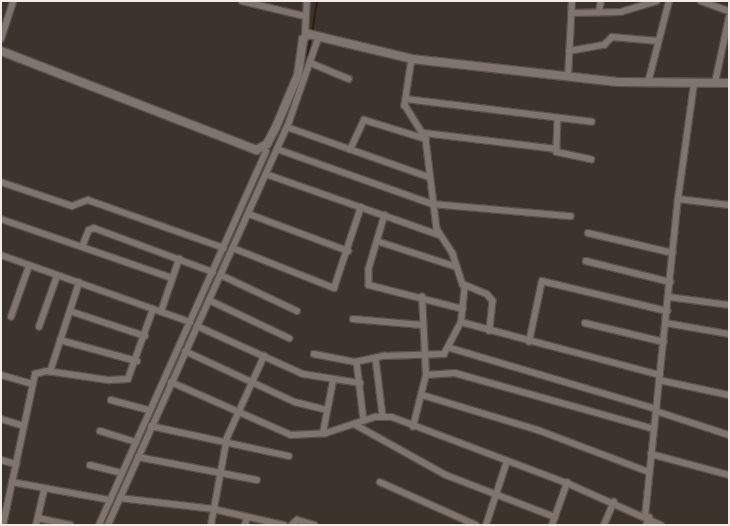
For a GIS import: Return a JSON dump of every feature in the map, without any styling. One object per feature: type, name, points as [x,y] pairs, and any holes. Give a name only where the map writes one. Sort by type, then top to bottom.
[{"type":"street","points":[[1,39],[13,1]]},
{"type":"street","points":[[242,1],[304,16]]},
{"type":"street","points":[[1,51],[248,148],[268,153],[277,149],[287,127],[311,62],[312,35],[304,16],[307,1]]},
{"type":"street","points":[[568,77],[572,1]]},
{"type":"street","points":[[599,12],[601,1]]},
{"type":"street","points":[[571,13],[621,12],[656,1]]},
{"type":"street","points":[[648,83],[669,1]]},
{"type":"street","points":[[700,1],[729,11]]},
{"type":"street","points":[[715,83],[729,16]]},
{"type":"street","points":[[312,35],[412,59],[568,77],[648,83],[729,83]]},
{"type":"street","points":[[99,525],[268,153],[312,35]]},
{"type":"street","points":[[569,51],[604,45],[612,37],[658,41]]},
{"type":"street","points":[[314,354],[357,362],[376,359],[444,354],[450,348],[461,322],[465,286],[452,252],[439,235],[432,204],[425,136],[407,110],[406,99],[412,59]]},
{"type":"street","points":[[311,62],[349,79]]},
{"type":"street","points":[[646,525],[649,472],[669,297],[678,199],[694,83]]},
{"type":"street","points":[[406,99],[592,122]]},
{"type":"street","points":[[556,149],[558,118]]},
{"type":"street","points":[[350,150],[364,120],[425,136],[556,149],[563,156],[591,159]]},
{"type":"street","points":[[287,127],[429,177]]},
{"type":"street","points":[[277,149],[432,204],[570,216]]},
{"type":"street","points":[[108,525],[185,351],[249,214],[266,174],[268,153]]},
{"type":"street","points":[[266,174],[439,235]]},
{"type":"street","points":[[1,182],[72,206],[88,200],[224,248]]},
{"type":"street","points":[[678,199],[729,205]]},
{"type":"street","points":[[233,248],[332,288],[338,285],[361,207]]},
{"type":"street","points":[[249,214],[348,251]]},
{"type":"street","points":[[385,215],[368,277],[369,285],[422,297],[463,309]]},
{"type":"street","points":[[1,220],[172,278]]},
{"type":"street","points":[[82,247],[89,230],[94,228],[213,272]]},
{"type":"street","points":[[588,233],[673,253]]},
{"type":"street","points":[[377,241],[457,267]]},
{"type":"street","points":[[1,255],[190,322]]},
{"type":"street","points":[[161,312],[179,259]]},
{"type":"street","points":[[586,261],[670,282]]},
{"type":"street","points":[[11,317],[29,266]]},
{"type":"street","points":[[221,275],[297,311]]},
{"type":"street","points":[[39,327],[57,276]]},
{"type":"street","points":[[530,342],[542,281],[667,311]]},
{"type":"street","points":[[50,372],[79,283]]},
{"type":"street","points":[[465,286],[487,294],[493,301],[490,331]]},
{"type":"street","points":[[413,427],[426,375],[423,355],[422,297]]},
{"type":"street","points":[[669,297],[729,305]]},
{"type":"street","points":[[209,300],[289,338]]},
{"type":"street","points":[[3,525],[4,502],[12,482],[33,384],[37,372],[50,372],[109,380],[128,379],[137,361],[153,309]]},
{"type":"street","points":[[70,311],[145,336]]},
{"type":"street","points":[[353,319],[422,325]]},
{"type":"street","points":[[461,322],[729,395]]},
{"type":"street","points":[[585,323],[664,342]]},
{"type":"street","points":[[666,324],[729,334]]},
{"type":"street","points":[[197,326],[303,374],[333,381],[360,383]]},
{"type":"street","points":[[60,340],[137,361]]},
{"type":"street","points":[[450,348],[656,410],[729,435]]},
{"type":"street","points":[[185,351],[294,402],[328,410]]},
{"type":"street","points":[[211,525],[225,442],[237,411],[264,356]]},
{"type":"street","points":[[376,359],[383,416]]},
{"type":"street","points":[[357,362],[364,421]]},
{"type":"street","points":[[426,375],[455,373],[654,429]]},
{"type":"street","points":[[1,374],[33,384]]},
{"type":"street","points":[[323,433],[333,381]]},
{"type":"street","points":[[171,382],[284,433],[323,433],[383,416],[567,483],[614,502],[662,525]]},
{"type":"street","points":[[422,395],[538,430],[649,472]]},
{"type":"street","points":[[111,400],[150,410]]},
{"type":"street","points":[[1,419],[24,426]]},
{"type":"street","points":[[354,424],[440,472],[555,517]]},
{"type":"street","points":[[151,426],[289,456]]},
{"type":"street","points":[[100,431],[136,442]]},
{"type":"street","points":[[651,454],[729,475]]},
{"type":"street","points":[[138,457],[219,474],[257,480]]},
{"type":"street","points":[[1,460],[16,464]]},
{"type":"street","points":[[486,525],[507,461]]},
{"type":"street","points":[[90,465],[122,472]]},
{"type":"street","points":[[12,482],[44,490],[110,500]]},
{"type":"street","points":[[380,482],[476,525]]},
{"type":"street","points":[[552,525],[567,483]]},
{"type":"street","points":[[36,525],[44,490]]},
{"type":"street","points":[[120,498],[213,509],[284,525]]},
{"type":"street","points":[[604,525],[614,502]]},
{"type":"street","points":[[246,525],[247,517]]},
{"type":"street","points":[[38,518],[70,525]]},
{"type":"street","points":[[292,525],[297,520],[314,525]]},
{"type":"waterway","points":[[312,33],[317,1]]},
{"type":"waterway","points":[[306,65],[311,38]]},
{"type":"waterway","points":[[105,525],[288,116]]}]
